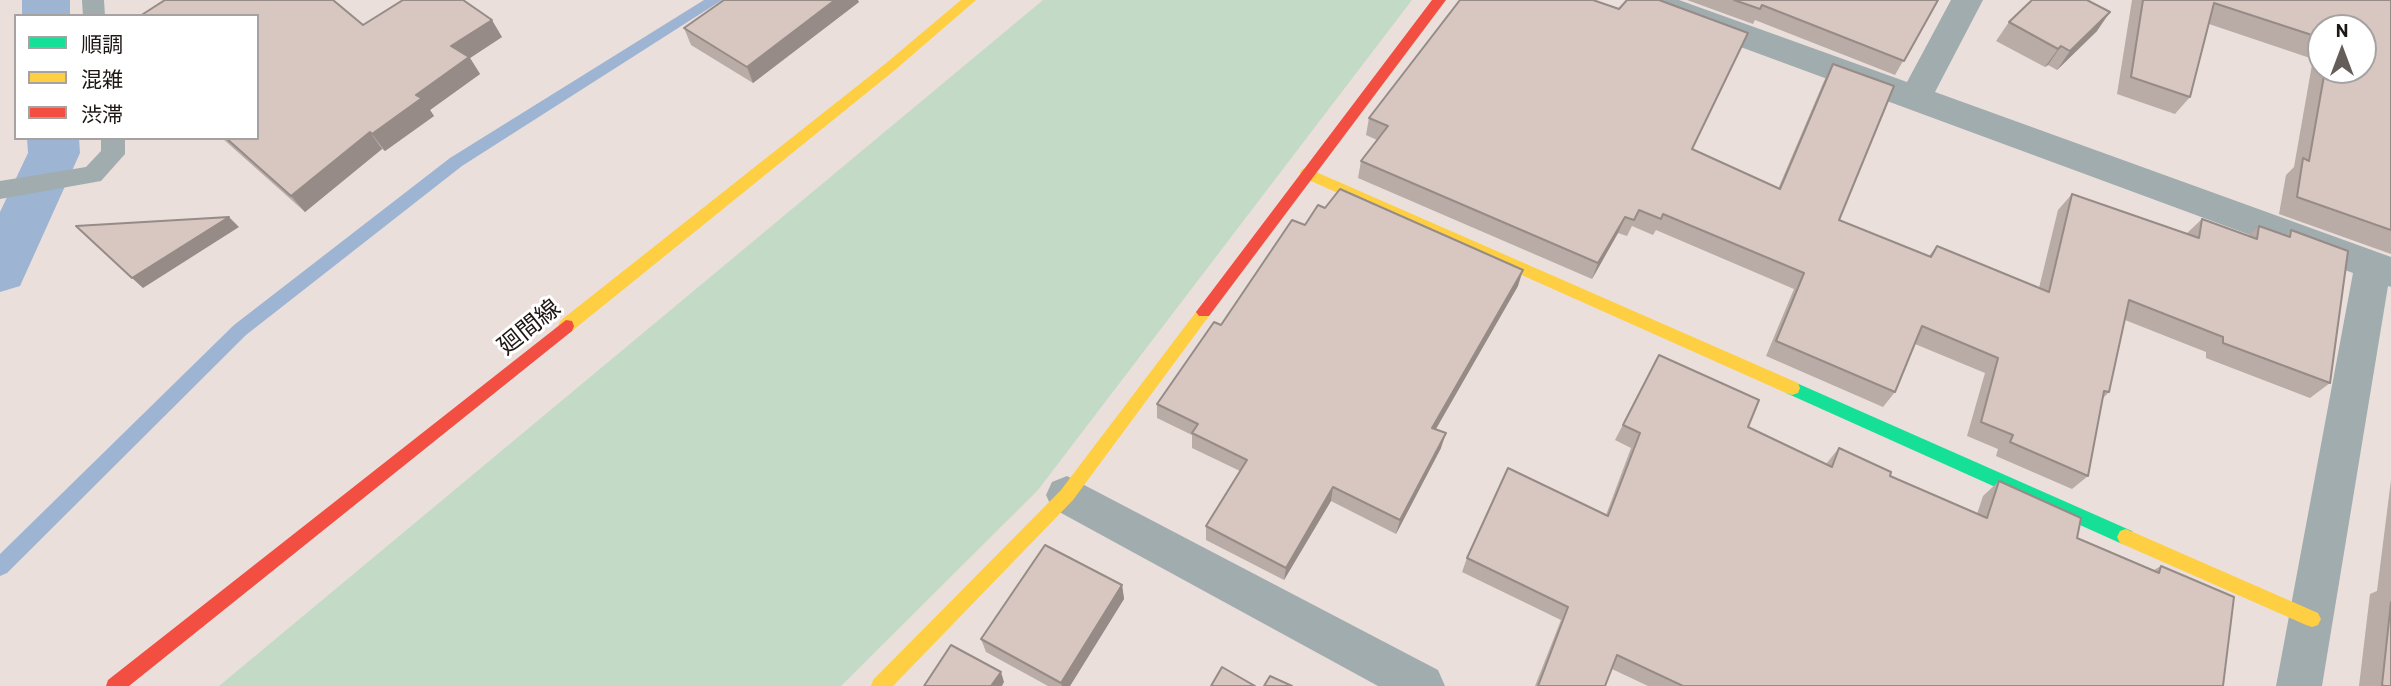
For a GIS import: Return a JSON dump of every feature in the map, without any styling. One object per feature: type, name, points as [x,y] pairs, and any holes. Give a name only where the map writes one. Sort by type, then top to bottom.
[{"type":"street","name":"廻間線","points":[[115,686],[891,67],[969,0]]},
{"type":"street","points":[[880,686],[1067,495],[1439,0]]},
{"type":"street","points":[[1646,0],[1697,8],[1916,97],[2382,269],[2299,686]]},
{"type":"street","points":[[1916,97],[1967,0]]},
{"type":"street","points":[[1307,173],[2312,619]]},
{"type":"street","points":[[1067,495],[1422,686]]},
{"type":"lane","points":[[0,190],[93,175],[113,154],[113,140]]},
{"type":"green space","points":[[1043,0],[1412,0],[1038,490],[841,686],[219,686]]},
{"type":"building","points":[[165,0],[333,0],[363,25],[403,0],[463,0],[492,20],[451,46],[469,57],[416,95],[422,98],[372,134],[370,132],[291,196],[228,140],[259,140],[259,14],[143,14]]},
{"type":"building","points":[[724,0],[835,0],[747,67],[684,28]]},
{"type":"building","points":[[1460,0],[1593,0],[1619,9],[1627,0],[1659,0],[1748,33],[1692,149],[1780,189],[1833,64],[1894,86],[1839,220],[1931,257],[1937,246],[2049,292],[2072,194],[2199,238],[2202,219],[2257,239],[2259,226],[2290,237],[2291,230],[2348,251],[2330,383],[2223,343],[2223,337],[2129,300],[2109,392],[2104,391],[2088,476],[2010,442],[2013,435],[1981,422],[1998,358],[1922,326],[1895,392],[1776,341],[1804,273],[1663,214],[1661,219],[1639,210],[1634,220],[1625,217],[1598,263],[1361,161],[1388,126],[1369,118]]},
{"type":"building","points":[[1734,0],[1938,0],[1904,61],[1762,5],[1760,9]]},
{"type":"building","points":[[2032,0],[2087,0],[2110,12],[2070,51],[2061,46],[2058,49],[2009,22]]},
{"type":"building","points":[[2143,0],[2391,0],[2391,230],[2297,197],[2303,158],[2309,161],[2323,84],[2377,84],[2377,14],[2307,14],[2307,33],[2214,3],[2190,97],[2131,77]]},
{"type":"building","points":[[1340,189],[1523,270],[1432,428],[1446,433],[1400,520],[1333,487],[1286,568],[1206,526],[1247,460],[1192,433],[1198,424],[1157,404],[1214,322],[1221,325],[1292,220],[1305,225],[1318,205],[1325,208]]},
{"type":"building","points":[[229,217],[132,278],[76,226]]},
{"type":"building","points":[[1659,355],[1759,400],[1748,427],[1832,467],[1839,448],[1891,472],[1890,476],[1987,518],[1999,481],[2081,518],[2077,538],[2159,573],[2161,566],[2234,597],[2223,686],[1683,686],[1617,655],[1605,686],[1538,686],[1568,607],[1467,558],[1508,468],[1608,516],[1640,433],[1623,425]]},
{"type":"building","points":[[1045,545],[1122,585],[1061,683],[981,639]]},
{"type":"building","points":[[2391,602],[2391,686],[2384,686],[2382,685]]},
{"type":"building","points":[[951,645],[1001,672],[991,686],[924,686]]},
{"type":"building","points":[[1222,667],[1255,686],[1211,686]]},
{"type":"building","points":[[1270,676],[1292,686],[1264,686]]},
{"type":"waterway","points":[[46,0],[46,14]]},
{"type":"waterway","points":[[0,567],[240,330],[456,162],[715,0]]},
{"type":"waterway","points":[[0,270],[54,153],[53,140]]},
{"type":"traffic: fast","points":[[1792,388],[2126,537]]},
{"type":"traffic: slow","points":[[566,326],[890,67],[969,0]]},
{"type":"traffic: slow","points":[[1307,173],[1792,388]]},
{"type":"traffic: slow","points":[[880,686],[1067,495],[1204,312]]},
{"type":"traffic: slow","points":[[2126,537],[2312,619]]},
{"type":"traffic: jam","points":[[1204,312],[1439,0]]},
{"type":"traffic: jam","points":[[115,686],[566,326]]}]
